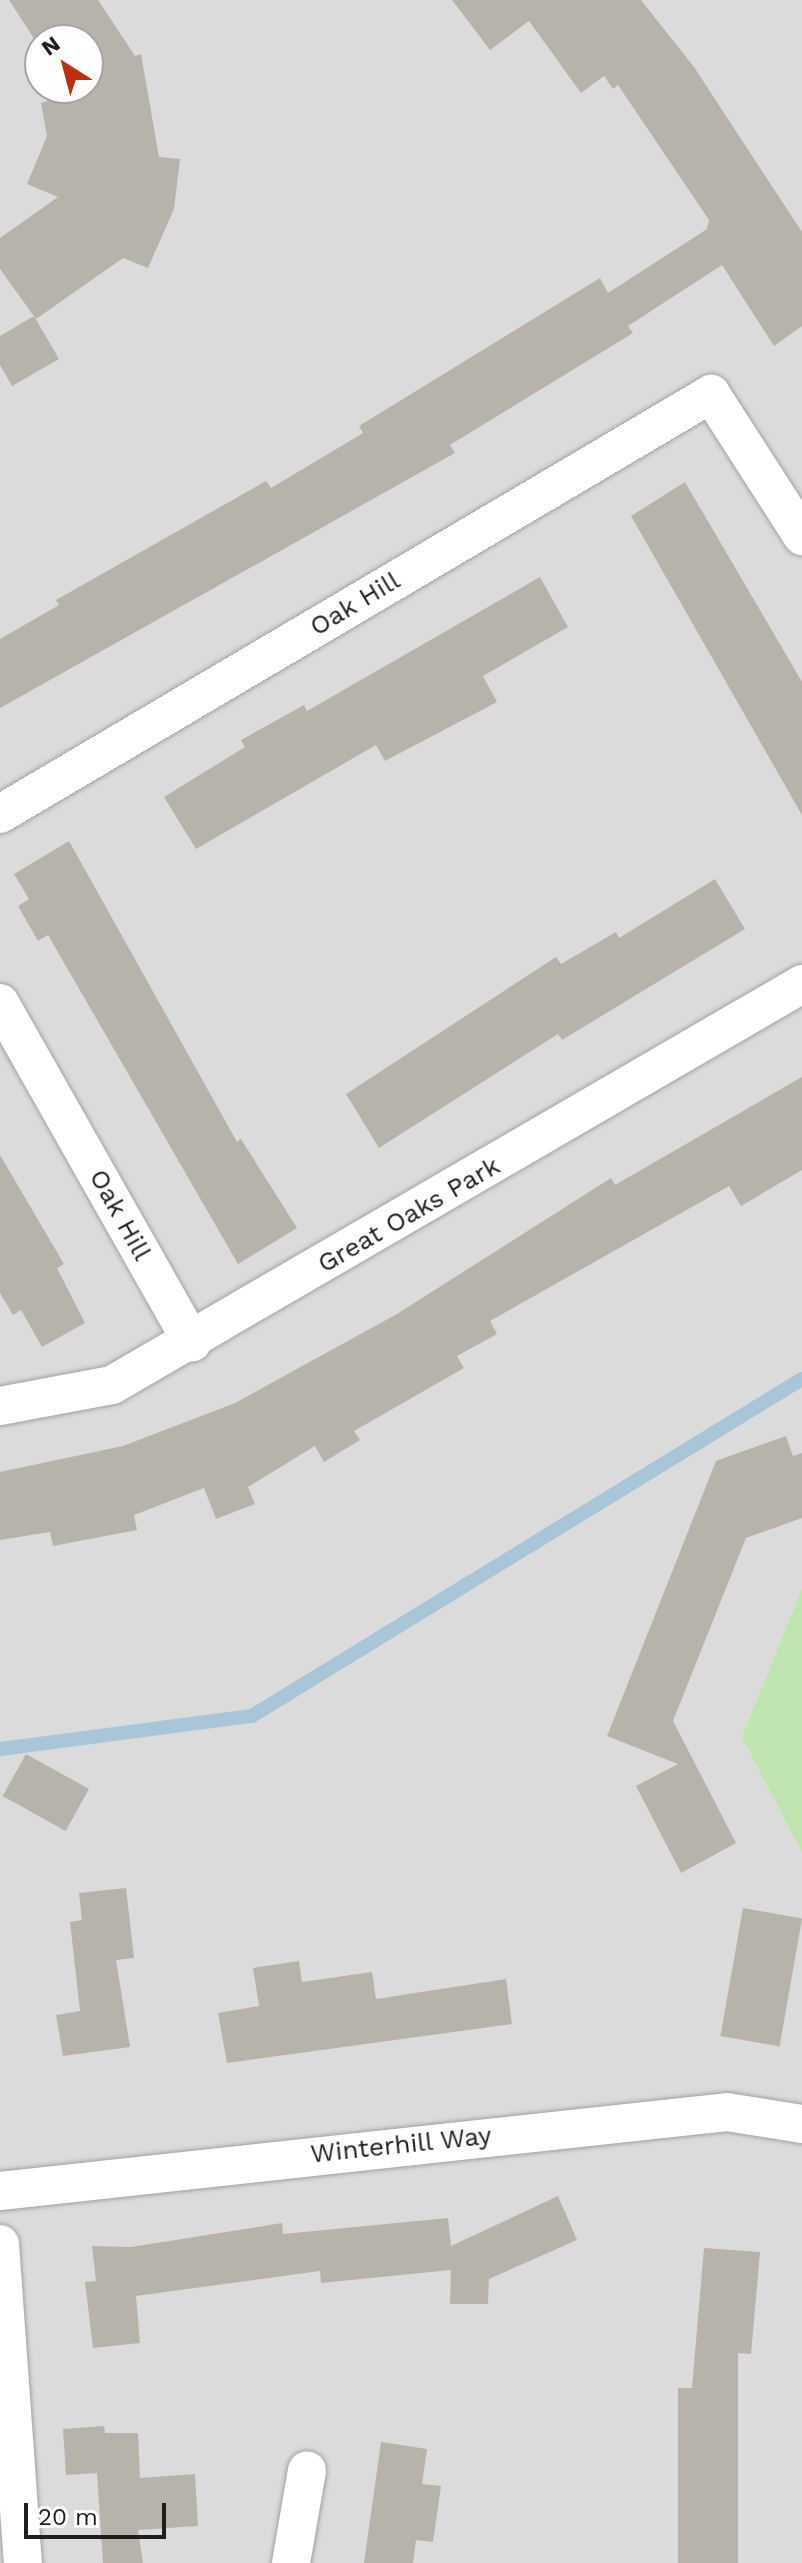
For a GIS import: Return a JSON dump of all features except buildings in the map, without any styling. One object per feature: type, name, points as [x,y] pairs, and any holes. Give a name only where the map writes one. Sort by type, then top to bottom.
[{"type":"street","name":"Oak Hill","points":[[0,814],[711,394],[802,536]]},
{"type":"street","name":"Great Oaks Park","points":[[0,1406],[112,1385],[192,1343],[802,984]]},
{"type":"street","name":"Oak Hill","points":[[0,1003],[192,1343]]},
{"type":"street","name":"Winterhill Way","points":[[0,2191],[727,2112],[802,2124]]},
{"type":"street","points":[[0,2244],[23,2563]]},
{"type":"street","points":[[291,2563],[307,2470]]},
{"type":"shaded area","points":[[0,0],[802,0],[802,2563],[0,2563]]},
{"type":"green space","points":[[802,1589],[802,1852],[742,1737]]},
{"type":"waterway","points":[[0,1749],[252,1716],[802,1379]]}]
